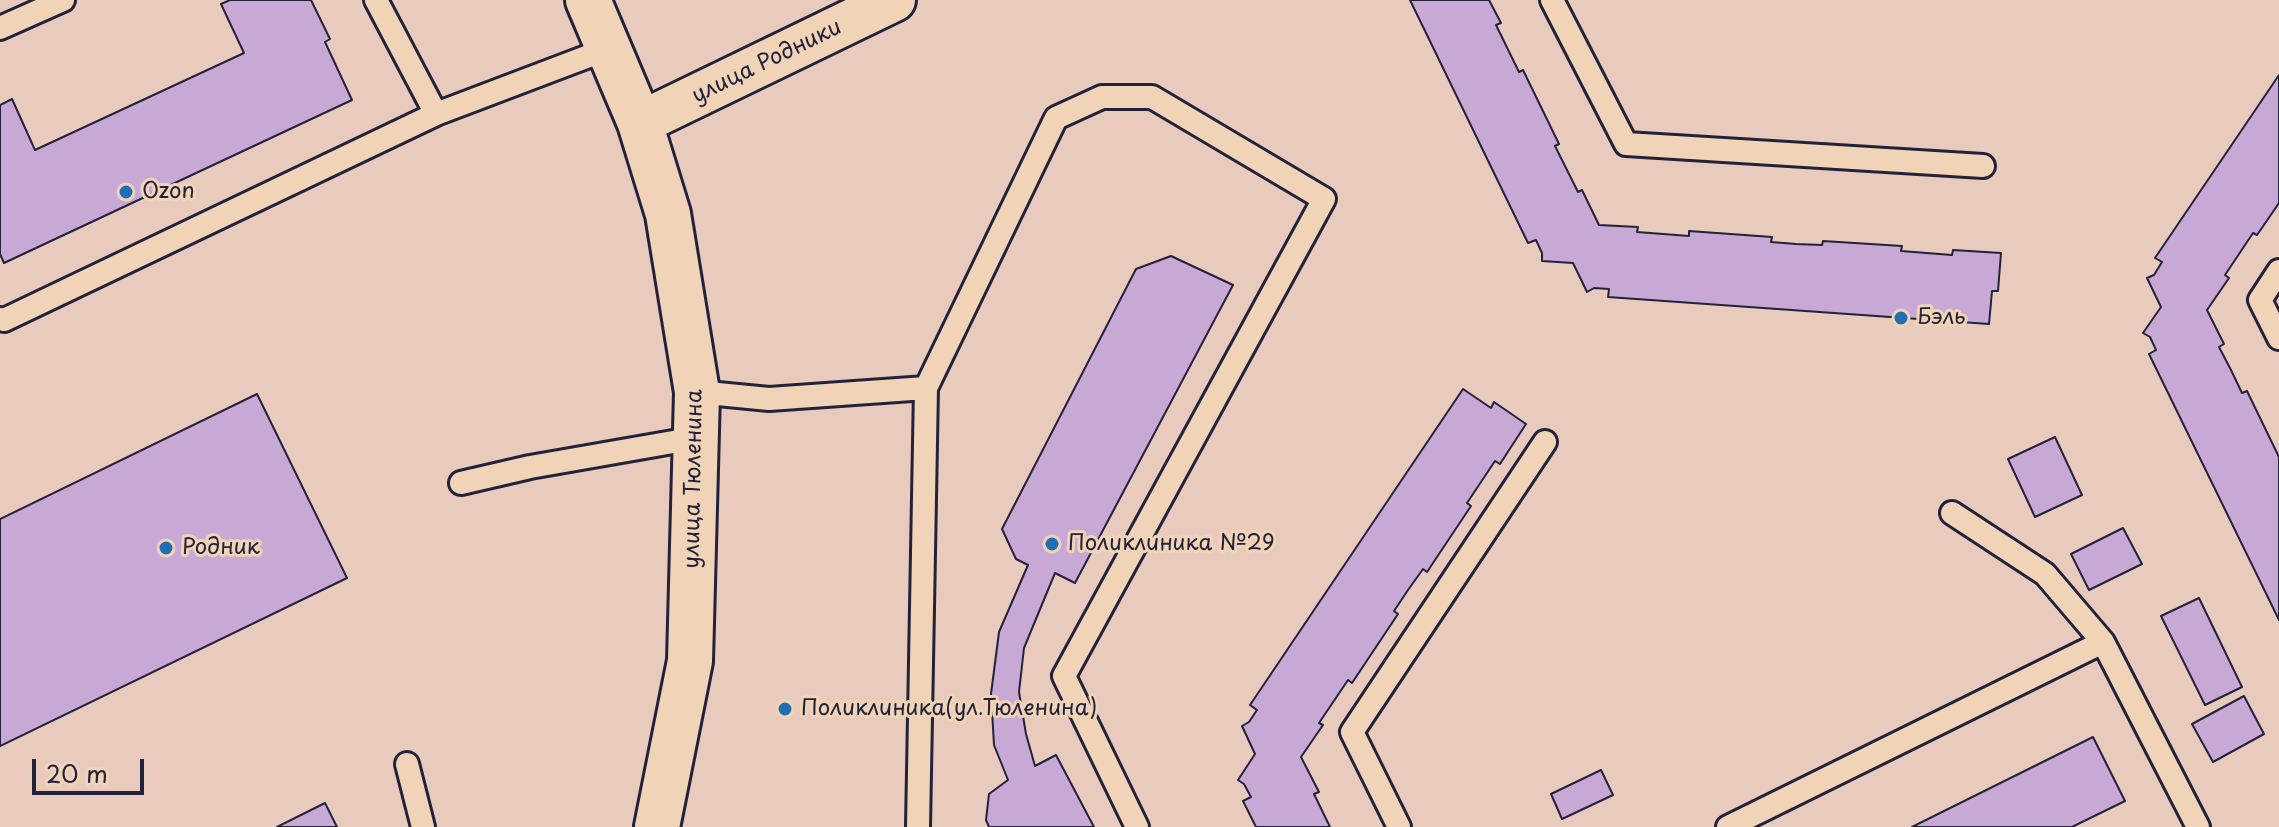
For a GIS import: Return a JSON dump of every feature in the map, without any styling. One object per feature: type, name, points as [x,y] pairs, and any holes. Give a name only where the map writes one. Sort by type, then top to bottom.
[{"type":"street","name":"улица Тюленина","points":[[588,0],[640,123],[668,214],[697,392],[690,661],[657,827]]},
{"type":"street","name":"улица Родники","points":[[640,123],[894,0]]},
{"type":"lane","points":[[0,28],[63,0]]},
{"type":"lane","points":[[376,0],[436,114]]},
{"type":"lane","points":[[1552,0],[1626,144],[1983,166]]},
{"type":"lane","points":[[0,319],[4,320],[436,114],[610,48]]},
{"type":"lane","points":[[918,827],[926,388],[1056,118],[1102,97],[1152,97],[1324,199],[1064,676],[1137,827]]},
{"type":"lane","points":[[2279,271],[2260,300],[2279,338]]},
{"type":"lane","points":[[697,392],[769,399],[926,388]]},
{"type":"lane","points":[[461,483],[530,467],[696,438]]},
{"type":"lane","points":[[1399,827],[1352,732],[1545,442]]},
{"type":"lane","points":[[1952,513],[2045,574],[2103,642],[2198,827]]},
{"type":"lane","points":[[1728,827],[2103,642]]},
{"type":"lane","points":[[407,764],[423,827]]},
{"type":"building","points":[[230,0],[311,0],[330,39],[325,42],[352,100],[4,263],[0,254],[0,105],[12,99],[35,150],[244,53],[221,4]]},
{"type":"building","points":[[1410,0],[1489,0],[1501,23],[1496,25],[1519,72],[1523,70],[1559,144],[1555,146],[1599,225],[1638,227],[1637,232],[1689,236],[1689,231],[1772,237],[1771,242],[1796,244],[1822,245],[1823,241],[1902,246],[1901,251],[1952,255],[1953,250],[2001,253],[1998,291],[1992,291],[1989,324],[1608,297],[1609,289],[1594,288],[1587,292],[1573,263],[1542,261],[1536,240],[1528,243]]},
{"type":"building","points":[[2279,75],[2279,203],[2257,235],[2253,233],[2225,275],[2229,278],[2207,310],[2224,344],[2219,347],[2242,393],[2247,391],[2279,457],[2279,620],[2149,354],[2156,350],[2150,337],[2143,333],[2161,307],[2147,278],[2154,275],[2162,262],[2155,258]]},
{"type":"building","name":"Поликлиника №29","points":[[1171,256],[1233,285],[1075,583],[1055,573],[1024,648],[1019,692],[1035,766],[1056,755],[1094,827],[989,827],[986,820],[989,794],[1008,780],[994,745],[991,694],[999,632],[1028,565],[1016,559],[1002,529],[1136,269]]},
{"type":"building","points":[[1463,389],[1491,408],[1494,402],[1526,424],[1500,464],[1495,461],[1467,503],[1471,506],[1427,572],[1423,569],[1408,590],[1394,611],[1398,614],[1352,683],[1348,680],[1301,757],[1319,792],[1314,794],[1330,827],[1256,827],[1243,801],[1251,797],[1238,780],[1255,754],[1242,726],[1257,710],[1250,705]]},
{"type":"building","name":"Родник","points":[[257,394],[347,578],[0,746],[0,519]]},
{"type":"building","points":[[2055,437],[2082,495],[2035,517],[2008,459]]},
{"type":"building","points":[[2123,528],[2142,564],[2089,590],[2071,554]]},
{"type":"building","points":[[2199,598],[2242,687],[2205,705],[2161,616]]},
{"type":"building","points":[[2244,696],[2264,734],[2213,762],[2192,724]]},
{"type":"building","points":[[2093,737],[2125,801],[2072,827],[1912,827]]},
{"type":"building","points":[[1601,770],[1613,795],[1562,819],[1551,794]]},
{"type":"building","points":[[325,803],[337,827],[277,827]]},
{"type":"place","name":"Ozon","points":[[126,192]]},
{"type":"place","name":"Бэль","points":[[1901,318]]},
{"type":"place","name":"Поликлиника №29","points":[[1052,544]]},
{"type":"place","name":"Родник","points":[[166,548]]},
{"type":"place","name":"Поликлиника(ул.Тюленина)","points":[[785,709]]}]
